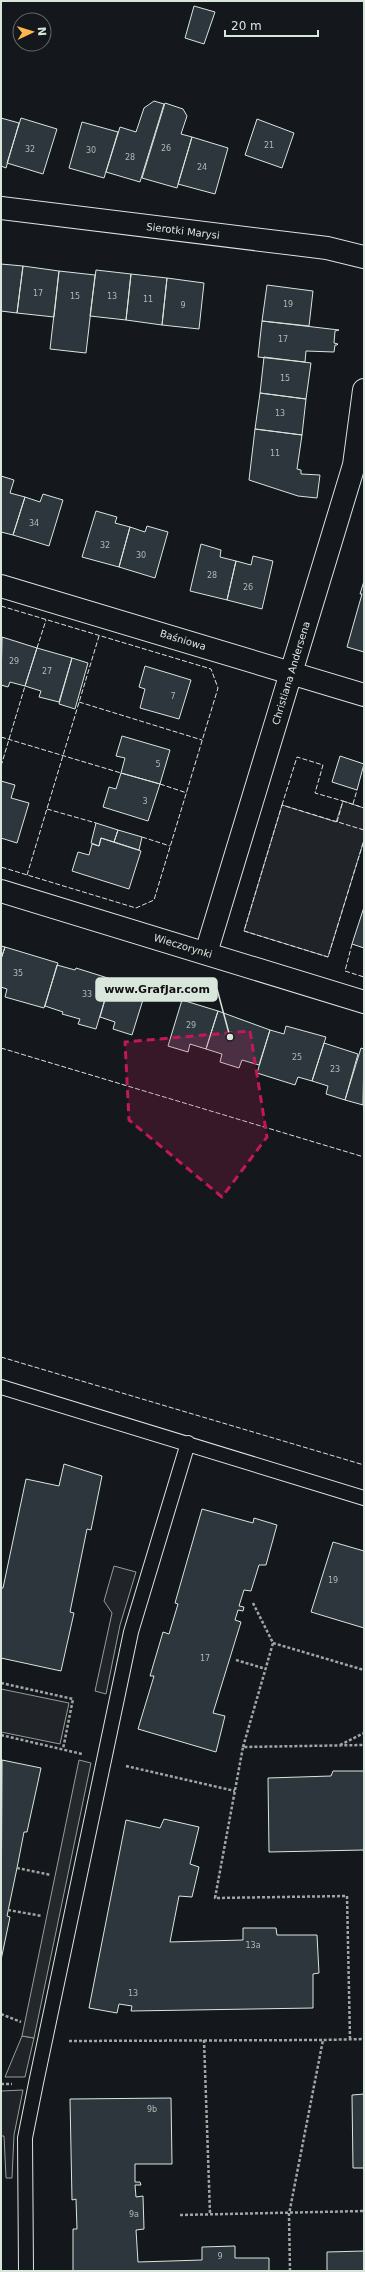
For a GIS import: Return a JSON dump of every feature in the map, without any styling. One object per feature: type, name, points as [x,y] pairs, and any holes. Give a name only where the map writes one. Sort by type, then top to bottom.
[{"type":"street","name":"Sierotki Marysi","points":[[1,208],[327,248],[364,257]]},
{"type":"street","name":"Christiana Andersena","points":[[206,953],[354,465],[364,390]]},
{"type":"street","name":"Baśniowa","points":[[1,586],[364,695]]},
{"type":"street","name":"Wieczorynki","points":[[1,892],[364,1002]]},
{"type":"lane","points":[[1,1387],[188,1442],[364,1498]]},
{"type":"lane","points":[[26,2271],[25,2138],[131,1632],[188,1442]]},
{"type":"path","points":[[253,1603],[273,1644],[243,1747],[215,1898],[347,1896],[350,2039]]},
{"type":"path","points":[[273,1644],[364,1670]]},
{"type":"path","points":[[236,1660],[266,1669]]},
{"type":"path","points":[[1,1683],[73,1699],[62,1749]]},
{"type":"path","points":[[339,1746],[364,1733]]},
{"type":"path","points":[[1,1735],[78,1753]]},
{"type":"path","points":[[243,1747],[364,1745]]},
{"type":"path","points":[[103,1760],[235,1791]]},
{"type":"path","points":[[17,1868],[51,1875]]},
{"type":"path","points":[[8,1910],[42,1916]]},
{"type":"path","points":[[1,2014],[21,2022]]},
{"type":"path","points":[[44,2042],[364,2039]]},
{"type":"path","points":[[204,2040],[210,2213]]},
{"type":"path","points":[[290,2271],[289,2214],[322,2040]]},
{"type":"path","points":[[180,2215],[210,2213],[289,2214],[364,2211]]},
{"type":"highlighted area","points":[[250,1031],[267,1137],[222,1197],[129,1120],[125,1042]]},
{"type":"shaded area","points":[[343,801],[364,808],[364,840],[328,957],[244,931],[282,805],[336,822]]},
{"type":"shaded area","points":[[114,1566],[136,1572],[120,1625],[106,1694],[95,1691],[112,1613],[104,1601]]},
{"type":"shaded area","points":[[1,1689],[69,1703],[60,1744],[1,1732]]},
{"type":"shaded area","points":[[79,1760],[91,1763],[34,2038],[22,2036]]},
{"type":"shaded area","points":[[22,2036],[34,2038],[25,2077],[5,2077]]},
{"type":"shaded area","points":[[23,2090],[14,2135],[12,2178],[6,2178],[4,2136],[1,2136],[1,2091]]},
{"type":"building","points":[[194,6],[215,12],[204,44],[185,38]]},
{"type":"building","points":[[154,101],[164,104],[140,182],[106,172],[120,127],[136,132],[144,108]]},
{"type":"building","points":[[165,103],[183,109],[187,116],[181,134],[192,137],[177,188],[142,178]]},
{"type":"building","points":[[1,118],[19,123],[6,168],[1,166]]},
{"type":"building","points":[[21,118],[57,129],[43,174],[7,163]]},
{"type":"building","points":[[257,119],[294,133],[282,168],[245,155]]},
{"type":"building","points":[[82,122],[118,132],[104,178],[69,168]]},
{"type":"building","points":[[192,137],[228,148],[215,194],[178,184]]},
{"type":"building","points":[[1,264],[23,266],[17,313],[1,311]]},
{"type":"building","points":[[23,266],[59,271],[54,317],[17,313]]},
{"type":"building","points":[[96,270],[131,274],[126,320],[90,316]]},
{"type":"building","points":[[59,271],[95,275],[86,353],[50,349]]},
{"type":"building","points":[[131,274],[167,278],[162,325],[126,320]]},
{"type":"building","points":[[167,278],[204,283],[199,329],[162,325]]},
{"type":"building","points":[[267,285],[313,291],[309,326],[262,321]]},
{"type":"building","points":[[262,321],[339,330],[335,331],[334,343],[338,344],[335,345],[334,352],[306,351],[305,362],[258,357]]},
{"type":"building","points":[[264,357],[311,363],[306,399],[260,393]]},
{"type":"building","points":[[260,393],[306,399],[302,435],[255,429]]},
{"type":"building","points":[[255,429],[302,435],[297,469],[301,470],[301,474],[320,475],[317,498],[298,496],[249,480]]},
{"type":"building","points":[[1,476],[14,480],[10,493],[25,497],[13,535],[1,532]]},
{"type":"building","points":[[43,494],[63,500],[49,546],[13,535],[25,497],[40,502]]},
{"type":"building","points":[[96,511],[117,517],[115,523],[130,527],[119,567],[82,557]]},
{"type":"building","points":[[147,526],[168,532],[155,578],[119,567],[130,527],[145,532]]},
{"type":"building","points":[[201,544],[221,550],[220,557],[236,561],[227,600],[190,591]]},
{"type":"building","points":[[253,556],[273,561],[262,609],[227,600],[236,561],[251,565]]},
{"type":"building","points":[[364,581],[364,652],[347,647],[362,594],[360,594]]},
{"type":"building","points":[[2,637],[37,648],[25,686],[10,682],[8,687],[1,685]]},
{"type":"building","points":[[37,648],[72,658],[59,702],[39,697],[41,691],[25,686]]},
{"type":"building","points":[[72,658],[88,663],[75,709],[59,704]]},
{"type":"building","points":[[145,666],[191,680],[179,719],[140,708],[145,689],[139,687]]},
{"type":"building","points":[[122,736],[170,750],[160,784],[121,773],[125,758],[116,756]]},
{"type":"building","points":[[340,756],[364,764],[357,790],[332,782]]},
{"type":"building","points":[[121,773],[160,784],[148,821],[103,807],[109,787],[116,789]]},
{"type":"building","points":[[1,781],[15,785],[11,798],[29,803],[17,843],[1,838]]},
{"type":"building","points":[[96,823],[118,830],[114,842],[101,838],[99,846],[91,843]]},
{"type":"building","points":[[118,830],[142,837],[139,850],[114,842]]},
{"type":"building","points":[[101,838],[141,851],[129,889],[72,871],[78,852],[89,855],[92,844],[99,846]]},
{"type":"building","points":[[364,907],[364,948],[352,944]]},
{"type":"building","points":[[1,946],[5,947],[1,959]]},
{"type":"building","points":[[5,947],[58,963],[44,1008],[5,997],[7,989],[1,987],[1,959]]},
{"type":"building","points":[[57,965],[75,970],[76,968],[111,979],[96,1029],[78,1024],[80,1019],[62,1014],[63,1012],[45,1006]]},
{"type":"building","points":[[111,979],[146,990],[132,1035],[113,1029],[115,1022],[100,1017]]},
{"type":"building","points":[[182,1000],[218,1011],[206,1049],[190,1044],[188,1052],[168,1046]]},
{"type":"building","points":[[218,1011],[270,1030],[259,1065],[242,1060],[239,1068],[220,1062],[222,1054],[206,1049]]},
{"type":"building","points":[[286,1026],[326,1037],[312,1081],[298,1077],[295,1085],[257,1073],[270,1030],[284,1034]]},
{"type":"building","points":[[324,1043],[358,1054],[345,1100],[326,1094],[328,1086],[312,1081]]},
{"type":"building","points":[[361,1048],[364,1049],[363,1105],[345,1100]]},
{"type":"building","points":[[64,1464],[102,1476],[91,1530],[87,1529],[70,1612],[74,1613],[61,1671],[1,1658],[1,1588],[3,1588],[26,1479],[59,1486]]},
{"type":"building","points":[[202,1509],[253,1523],[254,1518],[277,1525],[266,1565],[259,1565],[251,1591],[244,1590],[239,1606],[244,1607],[243,1611],[238,1610],[235,1620],[241,1622],[213,1713],[225,1716],[216,1752],[138,1729],[154,1676],[150,1676],[163,1632],[169,1634],[178,1604],[175,1603]]},
{"type":"building","points":[[333,1542],[364,1551],[364,1628],[311,1612]]},
{"type":"building","points":[[2,1760],[41,1768],[27,1832],[24,1832],[7,1916],[10,1917],[1,1960]]},
{"type":"building","points":[[333,1771],[364,1771],[364,1850],[269,1852],[268,1778],[331,1776]]},
{"type":"building","points":[[164,1819],[199,1827],[190,1864],[199,1867],[192,1897],[179,1896],[170,1942],[243,1940],[243,1928],[276,1928],[277,1935],[317,1935],[319,1973],[313,1974],[313,2008],[131,2011],[132,2006],[119,2004],[117,2013],[89,2008],[126,1820],[160,1828]]},
{"type":"building","points":[[364,2094],[364,2168],[353,2168],[352,2095]]},
{"type":"building","points":[[171,2098],[172,2164],[135,2164],[135,2182],[140,2182],[141,2185],[135,2185],[136,2197],[143,2196],[144,2229],[136,2230],[138,2262],[202,2260],[202,2247],[235,2246],[235,2258],[269,2258],[269,2271],[73,2271],[73,2229],[77,2229],[76,2199],[72,2200],[70,2099]]},
{"type":"building","points":[[364,2251],[364,2271],[327,2271],[327,2252]]},
{"type":"fence","points":[[1,606],[211,669],[218,688],[154,900],[136,908],[1,867]]},
{"type":"fence","points":[[37,648],[46,620]]},
{"type":"fence","points":[[27,875],[99,636]]},
{"type":"fence","points":[[1,766],[25,686]]},
{"type":"fence","points":[[79,702],[202,740]]},
{"type":"fence","points":[[1,737],[121,773]]},
{"type":"fence","points":[[282,805],[297,757],[323,765],[315,793],[343,801]]},
{"type":"fence","points":[[160,784],[187,793]]},
{"type":"fence","points":[[353,804],[357,790]]},
{"type":"fence","points":[[337,822],[343,801],[364,808]]},
{"type":"fence","points":[[364,830],[282,805],[244,931],[328,957],[364,840]]},
{"type":"fence","points":[[47,809],[96,823]]},
{"type":"fence","points":[[142,837],[170,846]]},
{"type":"fence","points":[[352,944],[345,971],[364,977]]},
{"type":"fence","points":[[1,1048],[364,1157]]},
{"type":"fence","points":[[1,1357],[364,1465]]},
{"type":"place","name":"www.GrafJar.com","points":[[230,1037]]}]
